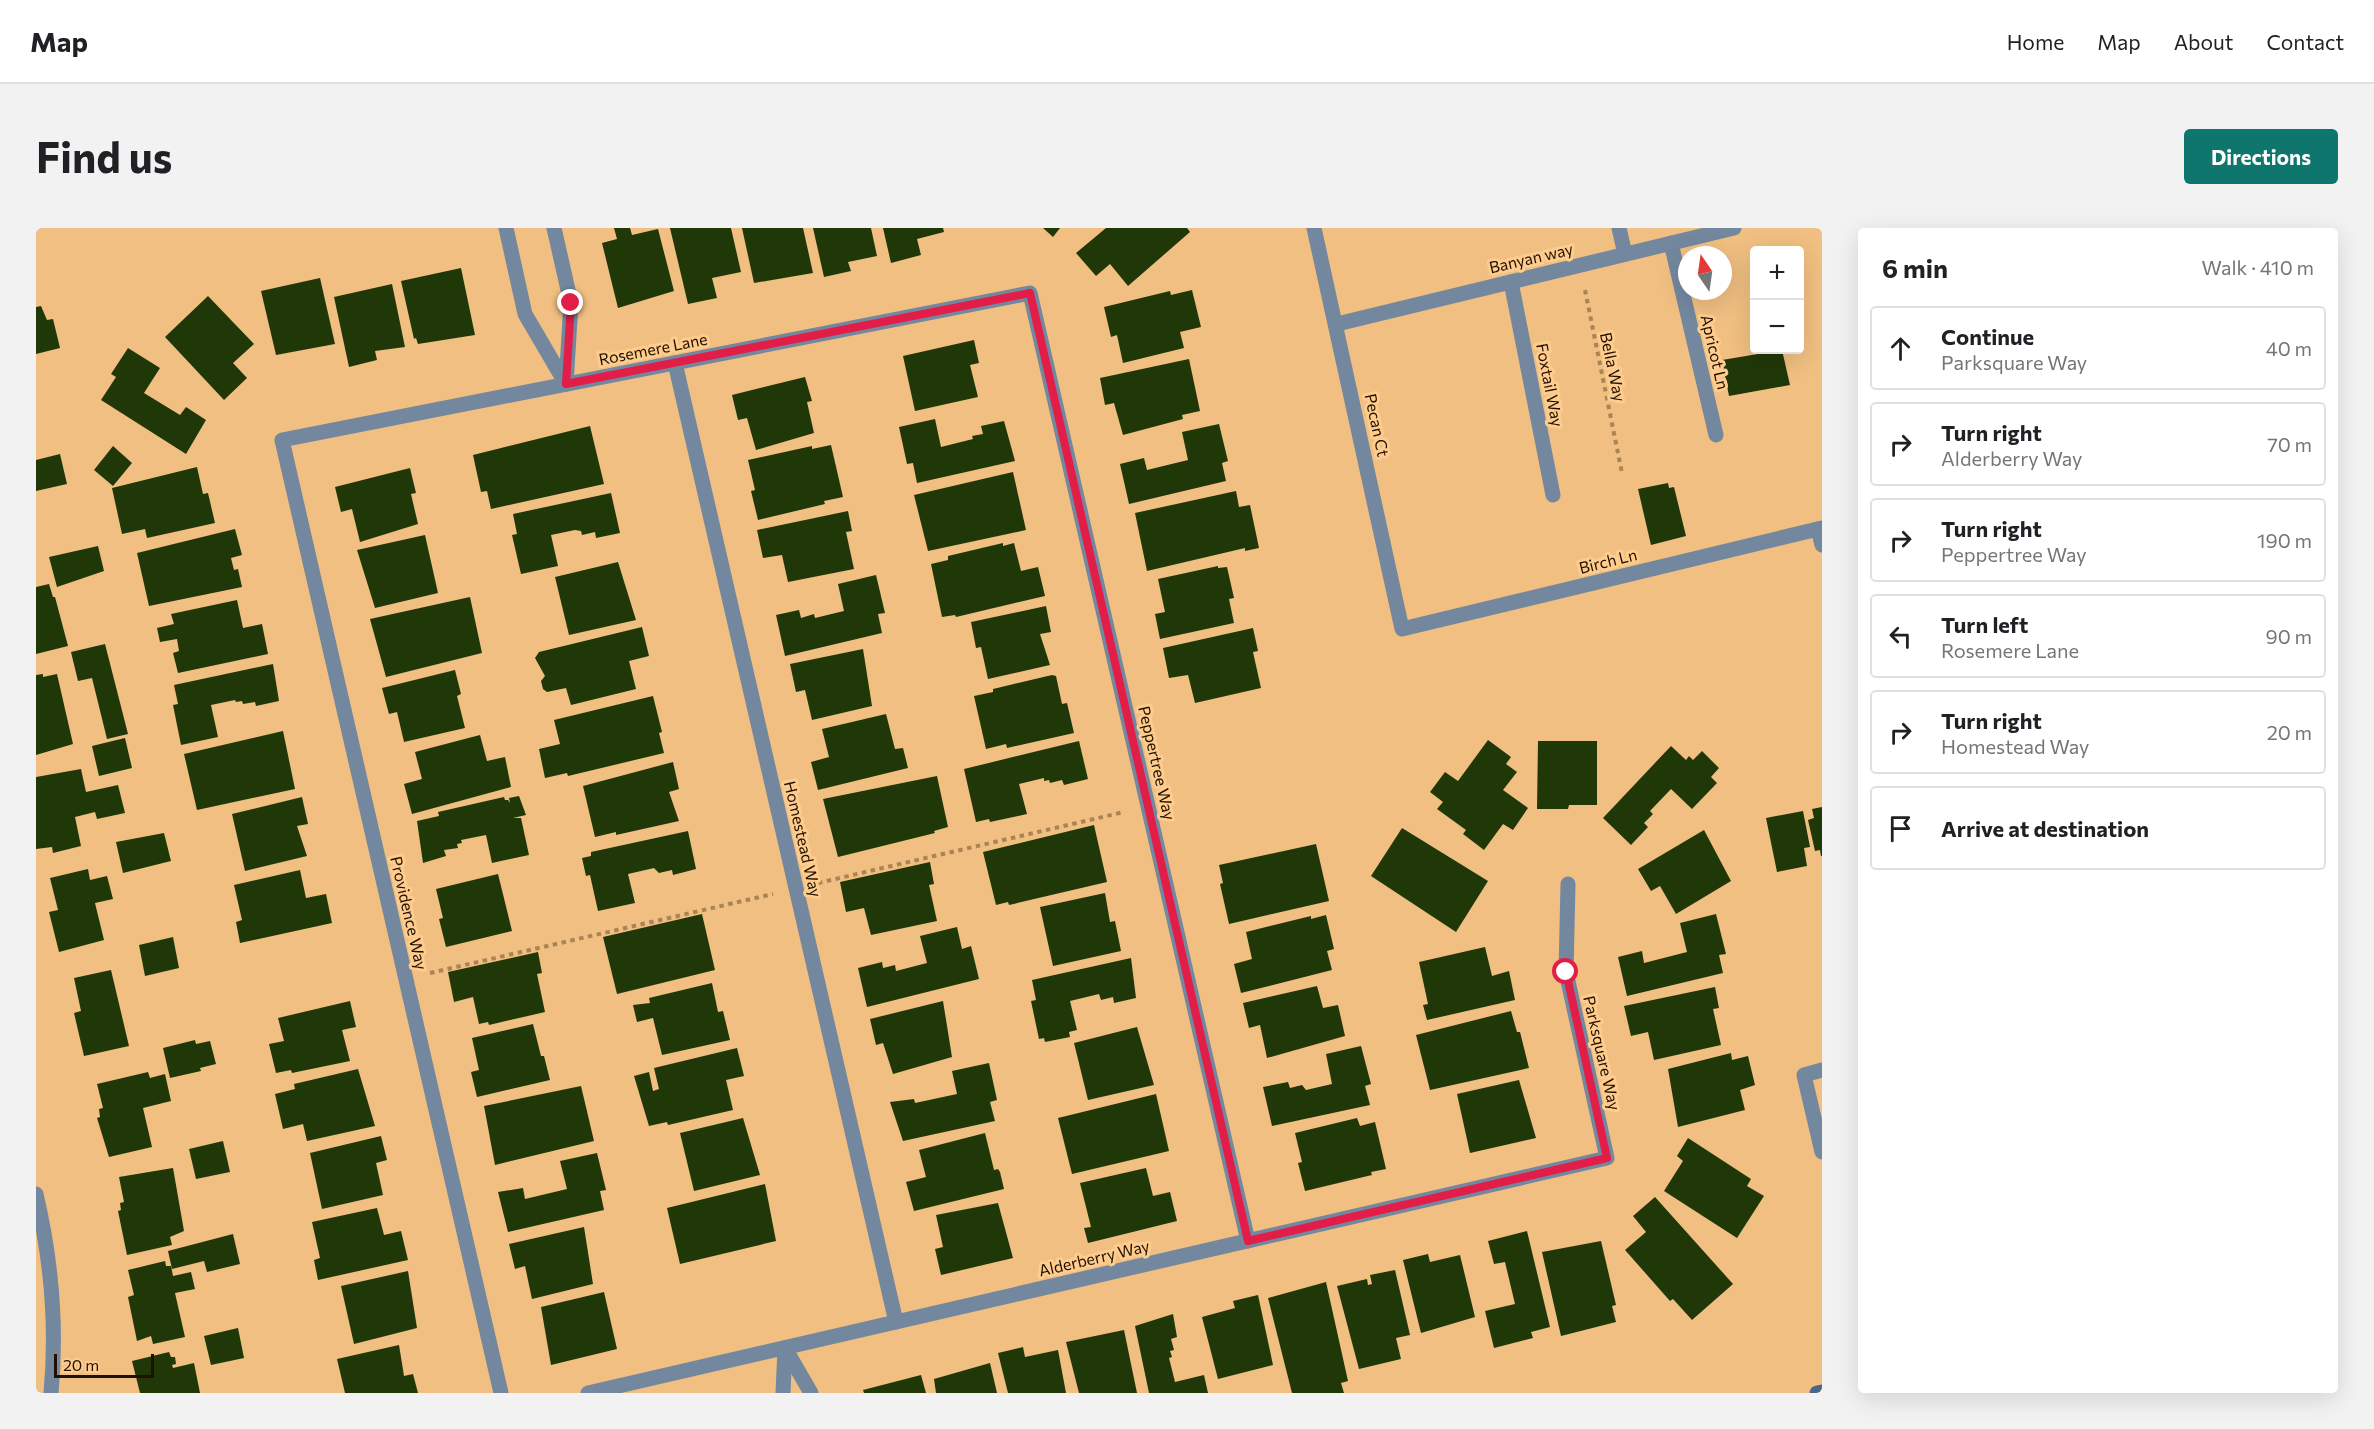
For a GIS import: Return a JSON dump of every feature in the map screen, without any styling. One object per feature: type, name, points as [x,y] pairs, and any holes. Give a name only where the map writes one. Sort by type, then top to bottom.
[{"type":"main road","points":[[1817,1393],[1822,1392]]},
{"type":"street","points":[[506,228],[525,315],[566,384]]},
{"type":"street","points":[[555,228],[571,303],[566,384]]},
{"type":"street","name":"Pecan Ct","points":[[1314,228],[1337,324],[1402,629]]},
{"type":"street","points":[[1619,228],[1625,254]]},
{"type":"street","name":"Banyan way","points":[[1337,324],[1734,228]]},
{"type":"street","name":"Apricot Ln","points":[[1671,243],[1716,435]]},
{"type":"street","name":"Foxtail Way","points":[[1511,282],[1553,495]]},
{"type":"street","name":"Rosemere Lane","points":[[282,440],[1030,293]]},
{"type":"street","name":"Peppertree Way","points":[[1030,293],[1248,1241]]},
{"type":"street","name":"Homestead Way","points":[[675,363],[896,1322]]},
{"type":"street","name":"Providence Way","points":[[282,440],[501,1393]]},
{"type":"street","points":[[1820,528],[1822,545]]},
{"type":"street","name":"Birch Ln","points":[[1402,629],[1820,528]]},
{"type":"street","name":"Parksquare Way","points":[[1568,884],[1566,972],[1607,1158]]},
{"type":"street","points":[[1822,1070],[1804,1075],[1822,1152]]},
{"type":"street","name":"Alderberry Way","points":[[588,1393],[1607,1158]]},
{"type":"street","points":[[36,1194],[48,1263],[51,1393]]},
{"type":"street","points":[[36,1301],[50,1294]]},
{"type":"street","points":[[783,1393],[784,1348]]},
{"type":"street","points":[[784,1348],[811,1393]]},
{"type":"path","name":"Bella Way","points":[[1580,265],[1622,473]]},
{"type":"building","points":[[614,228],[630,228],[632,235],[658,229],[674,291],[618,308],[602,243],[617,239]]},
{"type":"building","points":[[670,228],[731,228],[741,272],[712,278],[717,298],[688,304]]},
{"type":"building","points":[[742,228],[803,228],[813,273],[754,283]]},
{"type":"building","points":[[813,228],[871,228],[877,256],[848,262],[851,271],[824,277]]},
{"type":"building","points":[[883,228],[943,228],[944,232],[917,239],[921,255],[891,263]]},
{"type":"building","points":[[1043,228],[1060,228],[1053,237]]},
{"type":"building","points":[[1106,228],[1187,228],[1190,232],[1128,286],[1110,264],[1096,276],[1076,253]]},
{"type":"building","points":[[461,268],[475,335],[418,344],[416,338],[414,339],[401,281]]},
{"type":"building","points":[[320,278],[335,344],[276,355],[261,291]]},
{"type":"building","points":[[392,284],[405,347],[375,351],[377,360],[349,367],[334,297]]},
{"type":"building","points":[[1192,290],[1201,327],[1180,332],[1184,348],[1123,363],[1117,335],[1111,337],[1104,307],[1170,291],[1171,295]]},
{"type":"building","points":[[208,296],[254,344],[233,363],[247,378],[224,400],[165,337]]},
{"type":"building","points":[[41,306],[47,320],[53,319],[60,348],[36,354],[36,307]]},
{"type":"building","points":[[974,340],[979,363],[970,365],[978,397],[915,411],[903,356]]},
{"type":"building","points":[[128,348],[160,368],[144,393],[180,415],[186,407],[206,420],[186,454],[101,400],[116,377],[111,374]]},
{"type":"building","points":[[1758,354],[1783,354],[1790,385],[1729,396],[1722,360]]},
{"type":"building","points":[[1189,359],[1200,411],[1182,415],[1183,419],[1123,435],[1114,403],[1105,405],[1100,378]]},
{"type":"building","points":[[805,377],[812,401],[807,402],[814,433],[756,450],[747,418],[738,420],[732,395]]},
{"type":"building","points":[[935,419],[941,447],[973,439],[972,436],[983,434],[981,426],[1004,421],[1015,461],[917,483],[913,463],[907,464],[899,427]]},
{"type":"building","points":[[1219,424],[1228,461],[1222,463],[1226,481],[1129,504],[1120,464],[1144,458],[1147,470],[1188,460],[1182,432]]},
{"type":"building","points":[[590,426],[604,484],[491,509],[487,491],[481,492],[473,455]]},
{"type":"building","points":[[831,445],[843,497],[824,501],[825,504],[758,520],[751,491],[755,490],[748,460],[812,446],[812,449]]},
{"type":"building","points":[[113,446],[132,463],[113,486],[94,470]]},
{"type":"building","points":[[60,454],[67,484],[36,491],[36,460]]},
{"type":"building","points":[[197,467],[203,494],[208,493],[215,523],[147,538],[145,529],[122,534],[112,488]]},
{"type":"building","points":[[410,468],[416,493],[411,494],[418,524],[360,542],[352,509],[341,512],[335,487]]},
{"type":"building","points":[[1013,472],[1026,530],[928,551],[914,495]]},
{"type":"building","points":[[1668,483],[1669,488],[1674,487],[1686,536],[1651,545],[1638,489]]},
{"type":"building","points":[[1236,491],[1239,507],[1250,505],[1259,548],[1245,551],[1245,548],[1147,571],[1135,513]]},
{"type":"building","points":[[611,493],[620,533],[596,538],[595,532],[582,535],[581,531],[575,530],[551,535],[558,566],[521,574],[512,535],[517,534],[513,514]]},
{"type":"building","points":[[848,511],[852,531],[846,532],[854,569],[788,582],[782,555],[763,558],[757,530]]},
{"type":"building","points":[[235,529],[242,555],[231,558],[234,570],[238,569],[242,587],[149,606],[137,553]]},
{"type":"building","points":[[425,535],[438,593],[375,608],[357,550]]},
{"type":"building","points":[[1003,543],[1003,546],[1014,543],[1021,571],[1038,567],[1045,596],[956,617],[955,615],[942,617],[931,564],[948,560],[948,556]]},
{"type":"building","points":[[98,546],[104,571],[57,587],[49,557]]},
{"type":"building","points":[[618,562],[636,620],[569,635],[555,577]]},
{"type":"building","points":[[1218,566],[1218,568],[1227,567],[1234,598],[1229,599],[1234,623],[1160,639],[1155,614],[1165,612],[1158,579]]},
{"type":"building","points":[[876,575],[885,613],[878,614],[882,633],[785,656],[776,615],[799,610],[801,618],[814,614],[815,618],[844,611],[838,584]]},
{"type":"building","points":[[49,584],[53,597],[55,597],[68,646],[36,654],[36,587]]},
{"type":"building","points":[[470,597],[482,653],[386,677],[370,619]]},
{"type":"building","points":[[237,600],[243,628],[262,624],[268,654],[178,673],[173,653],[179,651],[177,639],[160,642],[157,628],[174,624],[171,614]]},
{"type":"building","points":[[1046,606],[1051,632],[1040,634],[1050,665],[988,679],[981,647],[976,648],[971,622]]},
{"type":"building","points":[[642,627],[649,656],[629,661],[636,689],[571,705],[566,688],[547,692],[543,689],[541,681],[545,676],[535,658],[539,652]]},
{"type":"building","points":[[1253,628],[1258,651],[1253,652],[1261,688],[1195,703],[1188,675],[1169,678],[1163,648]]},
{"type":"building","points":[[105,644],[128,734],[107,739],[92,678],[78,681],[71,652]]},
{"type":"building","points":[[863,649],[872,706],[812,720],[805,690],[796,692],[790,664]]},
{"type":"building","points":[[273,664],[279,701],[256,706],[255,702],[243,704],[242,701],[236,702],[235,700],[211,705],[218,737],[181,745],[173,705],[178,704],[174,685]]},
{"type":"building","points":[[455,670],[461,694],[457,696],[465,728],[404,742],[397,712],[389,714],[382,688]]},
{"type":"building","points":[[43,674],[43,677],[57,674],[73,744],[36,755],[36,675]]},
{"type":"building","points":[[1056,676],[1062,704],[1067,703],[1074,733],[1007,748],[1006,744],[986,749],[974,696],[993,692],[993,689]]},
{"type":"building","points":[[653,696],[662,732],[659,733],[664,753],[568,776],[567,773],[545,778],[539,749],[560,744],[554,720]]},
{"type":"building","points":[[886,714],[895,749],[903,748],[908,768],[818,790],[811,762],[829,757],[822,729]]},
{"type":"building","points":[[283,731],[295,789],[197,810],[184,754]]},
{"type":"building","points":[[480,735],[487,761],[505,757],[511,787],[412,814],[404,784],[422,779],[415,752]]},
{"type":"building","points":[[125,738],[132,768],[99,776],[92,746]]},
{"type":"building","points":[[1488,740],[1511,757],[1506,764],[1517,772],[1503,790],[1528,808],[1513,830],[1503,824],[1484,850],[1463,834],[1466,830],[1437,809],[1443,802],[1430,792],[1445,772],[1458,781]]},
{"type":"building","points":[[1079,741],[1088,779],[1064,785],[1062,780],[1050,783],[1049,780],[1044,781],[1044,778],[1019,784],[1027,814],[990,822],[989,819],[976,822],[964,769]]},
{"type":"building","points":[[1538,741],[1597,741],[1597,805],[1569,805],[1568,809],[1537,809]]},
{"type":"building","points":[[1671,746],[1686,760],[1689,756],[1693,760],[1702,751],[1719,768],[1711,777],[1717,783],[1692,809],[1671,789],[1650,811],[1653,814],[1644,823],[1648,827],[1631,845],[1603,818]]},
{"type":"building","points":[[673,762],[679,789],[669,792],[679,821],[616,835],[616,832],[595,837],[583,786]]},
{"type":"building","points":[[81,769],[86,792],[118,785],[125,813],[97,819],[95,812],[75,817],[81,846],[53,853],[52,847],[36,849],[36,777]]},
{"type":"building","points":[[937,776],[948,827],[934,831],[935,833],[838,857],[823,799]]},
{"type":"building","points":[[519,796],[526,815],[513,818],[521,818],[529,855],[492,863],[486,835],[461,840],[462,843],[457,844],[458,848],[444,850],[446,856],[423,863],[417,821],[439,816],[438,812],[504,797],[510,803],[509,798]]},
{"type":"building","points":[[302,797],[308,824],[297,826],[307,856],[245,871],[232,814]]},
{"type":"building","points":[[1822,807],[1821,856],[1820,850],[1815,851],[1808,820],[1814,818],[1812,809]]},
{"type":"building","points":[[1803,811],[1810,847],[1804,848],[1807,866],[1777,872],[1766,818]]},
{"type":"building","points":[[1094,825],[1107,882],[1009,905],[1008,902],[996,905],[983,852]]},
{"type":"building","points":[[1402,828],[1488,881],[1456,932],[1371,876]]},
{"type":"building","points":[[1704,830],[1731,881],[1676,914],[1660,886],[1651,891],[1638,869]]},
{"type":"building","points":[[688,831],[696,869],[673,875],[672,870],[659,873],[654,868],[628,874],[635,903],[598,911],[590,875],[586,876],[582,858],[591,856],[591,852]]},
{"type":"building","points":[[164,833],[171,861],[123,873],[116,842]]},
{"type":"building","points":[[1316,844],[1329,901],[1229,924],[1220,884],[1223,883],[1219,865]]},
{"type":"building","points":[[930,862],[934,884],[929,885],[937,921],[871,935],[864,908],[846,912],[840,882]]},
{"type":"building","points":[[88,869],[90,880],[107,876],[113,899],[95,903],[104,940],[59,952],[49,912],[58,910],[50,878]]},
{"type":"building","points":[[300,870],[306,898],[326,894],[332,923],[240,943],[236,922],[242,920],[234,885]]},
{"type":"building","points":[[498,874],[512,931],[446,947],[439,919],[443,918],[436,889]]},
{"type":"building","points":[[1105,893],[1110,922],[1115,921],[1121,951],[1053,966],[1040,907]]},
{"type":"building","points":[[702,914],[715,970],[617,994],[603,937]]},
{"type":"building","points":[[1716,914],[1726,954],[1719,955],[1723,973],[1627,996],[1618,957],[1642,951],[1644,963],[1687,952],[1680,923]]},
{"type":"building","points":[[1326,915],[1334,949],[1327,951],[1332,970],[1241,993],[1234,964],[1252,959],[1246,932],[1311,916],[1311,919]]},
{"type":"building","points":[[957,927],[962,949],[971,946],[979,979],[867,1007],[858,968],[882,962],[883,968],[895,965],[896,971],[927,963],[920,936]]},
{"type":"building","points":[[173,937],[179,968],[145,976],[139,945]]},
{"type":"building","points":[[1485,947],[1492,976],[1509,971],[1515,1000],[1427,1020],[1423,1005],[1428,1004],[1419,962]]},
{"type":"building","points":[[538,952],[542,973],[537,974],[545,1012],[489,1025],[488,1022],[479,1024],[473,997],[454,1002],[448,972]]},
{"type":"building","points":[[1131,958],[1136,998],[1114,1003],[1113,997],[1101,1000],[1099,994],[1070,1001],[1077,1030],[1069,1032],[1070,1037],[1045,1042],[1044,1038],[1039,1039],[1031,1001],[1036,1000],[1032,980]]},
{"type":"building","points":[[111,970],[129,1046],[84,1056],[74,1013],[81,1011],[74,978]]},
{"type":"building","points":[[712,983],[718,1012],[723,1011],[730,1040],[662,1055],[653,1018],[637,1022],[633,1005],[650,1003],[649,998]]},
{"type":"building","points":[[1317,986],[1323,1008],[1338,1005],[1345,1036],[1267,1058],[1260,1025],[1249,1028],[1243,1003]]},
{"type":"building","points":[[1715,987],[1719,1008],[1713,1009],[1721,1045],[1654,1060],[1648,1032],[1631,1036],[1624,1006]]},
{"type":"building","points":[[350,1001],[356,1027],[342,1030],[350,1061],[292,1073],[291,1070],[276,1073],[269,1044],[284,1041],[278,1018]]},
{"type":"building","points":[[943,1001],[952,1057],[893,1074],[883,1043],[876,1045],[870,1019]]},
{"type":"building","points":[[1511,1011],[1517,1032],[1520,1032],[1529,1068],[1430,1090],[1416,1035]]},
{"type":"building","points":[[533,1024],[550,1080],[477,1097],[471,1072],[479,1070],[472,1038]]},
{"type":"building","points":[[1137,1027],[1154,1085],[1088,1100],[1074,1043]]},
{"type":"building","points":[[195,1040],[196,1044],[210,1041],[216,1064],[200,1068],[201,1071],[170,1078],[163,1048]]},
{"type":"building","points":[[1361,1046],[1371,1084],[1365,1086],[1370,1105],[1272,1126],[1263,1087],[1288,1082],[1290,1088],[1302,1085],[1306,1090],[1332,1084],[1326,1054]]},
{"type":"building","points":[[737,1048],[744,1076],[726,1080],[733,1110],[668,1125],[667,1122],[649,1126],[634,1076],[649,1072],[653,1091],[659,1089],[654,1068]]},
{"type":"building","points":[[1731,1053],[1732,1060],[1748,1056],[1755,1085],[1740,1090],[1745,1110],[1678,1127],[1668,1069]]},
{"type":"building","points":[[989,1063],[997,1100],[990,1102],[995,1121],[903,1141],[890,1102],[914,1099],[915,1103],[957,1094],[952,1071]]},
{"type":"building","points":[[358,1069],[375,1126],[307,1141],[303,1124],[283,1129],[275,1094],[295,1089],[294,1084]]},
{"type":"building","points":[[148,1072],[150,1078],[165,1074],[171,1101],[143,1108],[152,1147],[109,1157],[97,1118],[100,1117],[99,1109],[103,1108],[97,1084]]},
{"type":"building","points":[[1519,1080],[1536,1138],[1470,1153],[1457,1094]]},
{"type":"building","points":[[581,1086],[594,1141],[495,1165],[484,1106]]},
{"type":"building","points":[[1156,1094],[1169,1151],[1072,1174],[1058,1118]]},
{"type":"building","points":[[743,1118],[760,1175],[694,1191],[680,1133]]},
{"type":"building","points":[[1357,1118],[1360,1126],[1375,1122],[1386,1169],[1371,1172],[1372,1175],[1305,1191],[1298,1163],[1302,1162],[1295,1133]]},
{"type":"building","points":[[985,1133],[994,1170],[998,1169],[1000,1172],[1004,1189],[914,1211],[906,1182],[926,1177],[919,1150]]},
{"type":"building","points":[[381,1136],[387,1160],[376,1163],[383,1195],[322,1209],[310,1153]]},
{"type":"building","points":[[1688,1138],[1751,1179],[1747,1186],[1764,1196],[1737,1238],[1664,1191],[1683,1161],[1677,1156]]},
{"type":"building","points":[[223,1141],[230,1172],[196,1179],[189,1149]]},
{"type":"building","points":[[597,1153],[606,1190],[600,1191],[604,1210],[508,1232],[498,1192],[523,1188],[525,1199],[567,1189],[560,1161]]},
{"type":"building","points":[[173,1168],[184,1231],[170,1237],[172,1245],[127,1255],[118,1211],[121,1210],[120,1203],[124,1202],[119,1177]]},
{"type":"building","points":[[1146,1168],[1153,1196],[1170,1192],[1177,1221],[1088,1243],[1084,1228],[1091,1227],[1080,1183]]},
{"type":"building","points":[[765,1184],[776,1241],[680,1264],[667,1208]]},
{"type":"building","points":[[1655,1197],[1733,1284],[1692,1320],[1673,1299],[1670,1301],[1625,1250],[1646,1232],[1633,1216]]},
{"type":"building","points":[[998,1203],[1013,1258],[941,1275],[935,1249],[943,1247],[936,1215]]},
{"type":"building","points":[[377,1208],[384,1235],[401,1231],[408,1260],[318,1280],[314,1260],[320,1258],[312,1222]]},
{"type":"building","points":[[584,1227],[593,1284],[532,1299],[525,1266],[515,1269],[509,1244]]},
{"type":"building","points":[[1527,1231],[1550,1327],[1531,1332],[1533,1338],[1494,1348],[1485,1311],[1515,1304],[1505,1262],[1494,1264],[1488,1241]]},
{"type":"building","points":[[233,1234],[240,1264],[207,1272],[204,1261],[172,1269],[168,1251]]},
{"type":"building","points":[[1601,1241],[1616,1305],[1612,1306],[1616,1322],[1561,1336],[1542,1252]]},
{"type":"building","points":[[1428,1254],[1430,1262],[1460,1255],[1475,1317],[1421,1333],[1403,1260]]},
{"type":"building","points":[[165,1261],[166,1266],[171,1266],[173,1276],[191,1272],[195,1289],[175,1293],[185,1337],[153,1344],[151,1336],[137,1341],[128,1297],[134,1295],[128,1270]]},
{"type":"building","points":[[1395,1270],[1410,1335],[1396,1338],[1401,1359],[1359,1369],[1337,1286],[1367,1279],[1368,1285],[1372,1284],[1370,1275]]},
{"type":"building","points":[[408,1271],[417,1328],[354,1344],[341,1286]]},
{"type":"building","points":[[1326,1282],[1348,1381],[1341,1383],[1344,1393],[1292,1393],[1268,1298]]},
{"type":"building","points":[[604,1292],[617,1349],[551,1365],[541,1307]]},
{"type":"building","points":[[1258,1295],[1273,1365],[1218,1379],[1202,1317],[1235,1308],[1233,1301]]},
{"type":"building","points":[[1173,1314],[1177,1337],[1171,1339],[1174,1350],[1170,1351],[1172,1357],[1169,1358],[1175,1382],[1204,1375],[1208,1393],[1149,1393],[1135,1326]]},
{"type":"building","points":[[238,1328],[244,1358],[211,1365],[204,1336]]},
{"type":"building","points":[[1124,1330],[1137,1393],[1079,1393],[1066,1342]]},
{"type":"building","points":[[399,1345],[404,1376],[413,1374],[418,1393],[345,1393],[337,1359]]},
{"type":"building","points":[[1023,1347],[1025,1357],[1058,1350],[1066,1393],[1008,1393],[998,1353]]},
{"type":"building","points":[[169,1352],[171,1357],[175,1357],[176,1364],[172,1365],[173,1368],[194,1363],[200,1393],[140,1393],[132,1361]]},
{"type":"building","points":[[990,1363],[997,1393],[936,1393],[934,1379]]},
{"type":"building","points":[[921,1375],[926,1393],[864,1393],[863,1390]]},
{"type":"route","points":[[571,303],[566,384],[1030,293],[1248,1241],[1607,1158],[1566,972]]}]
